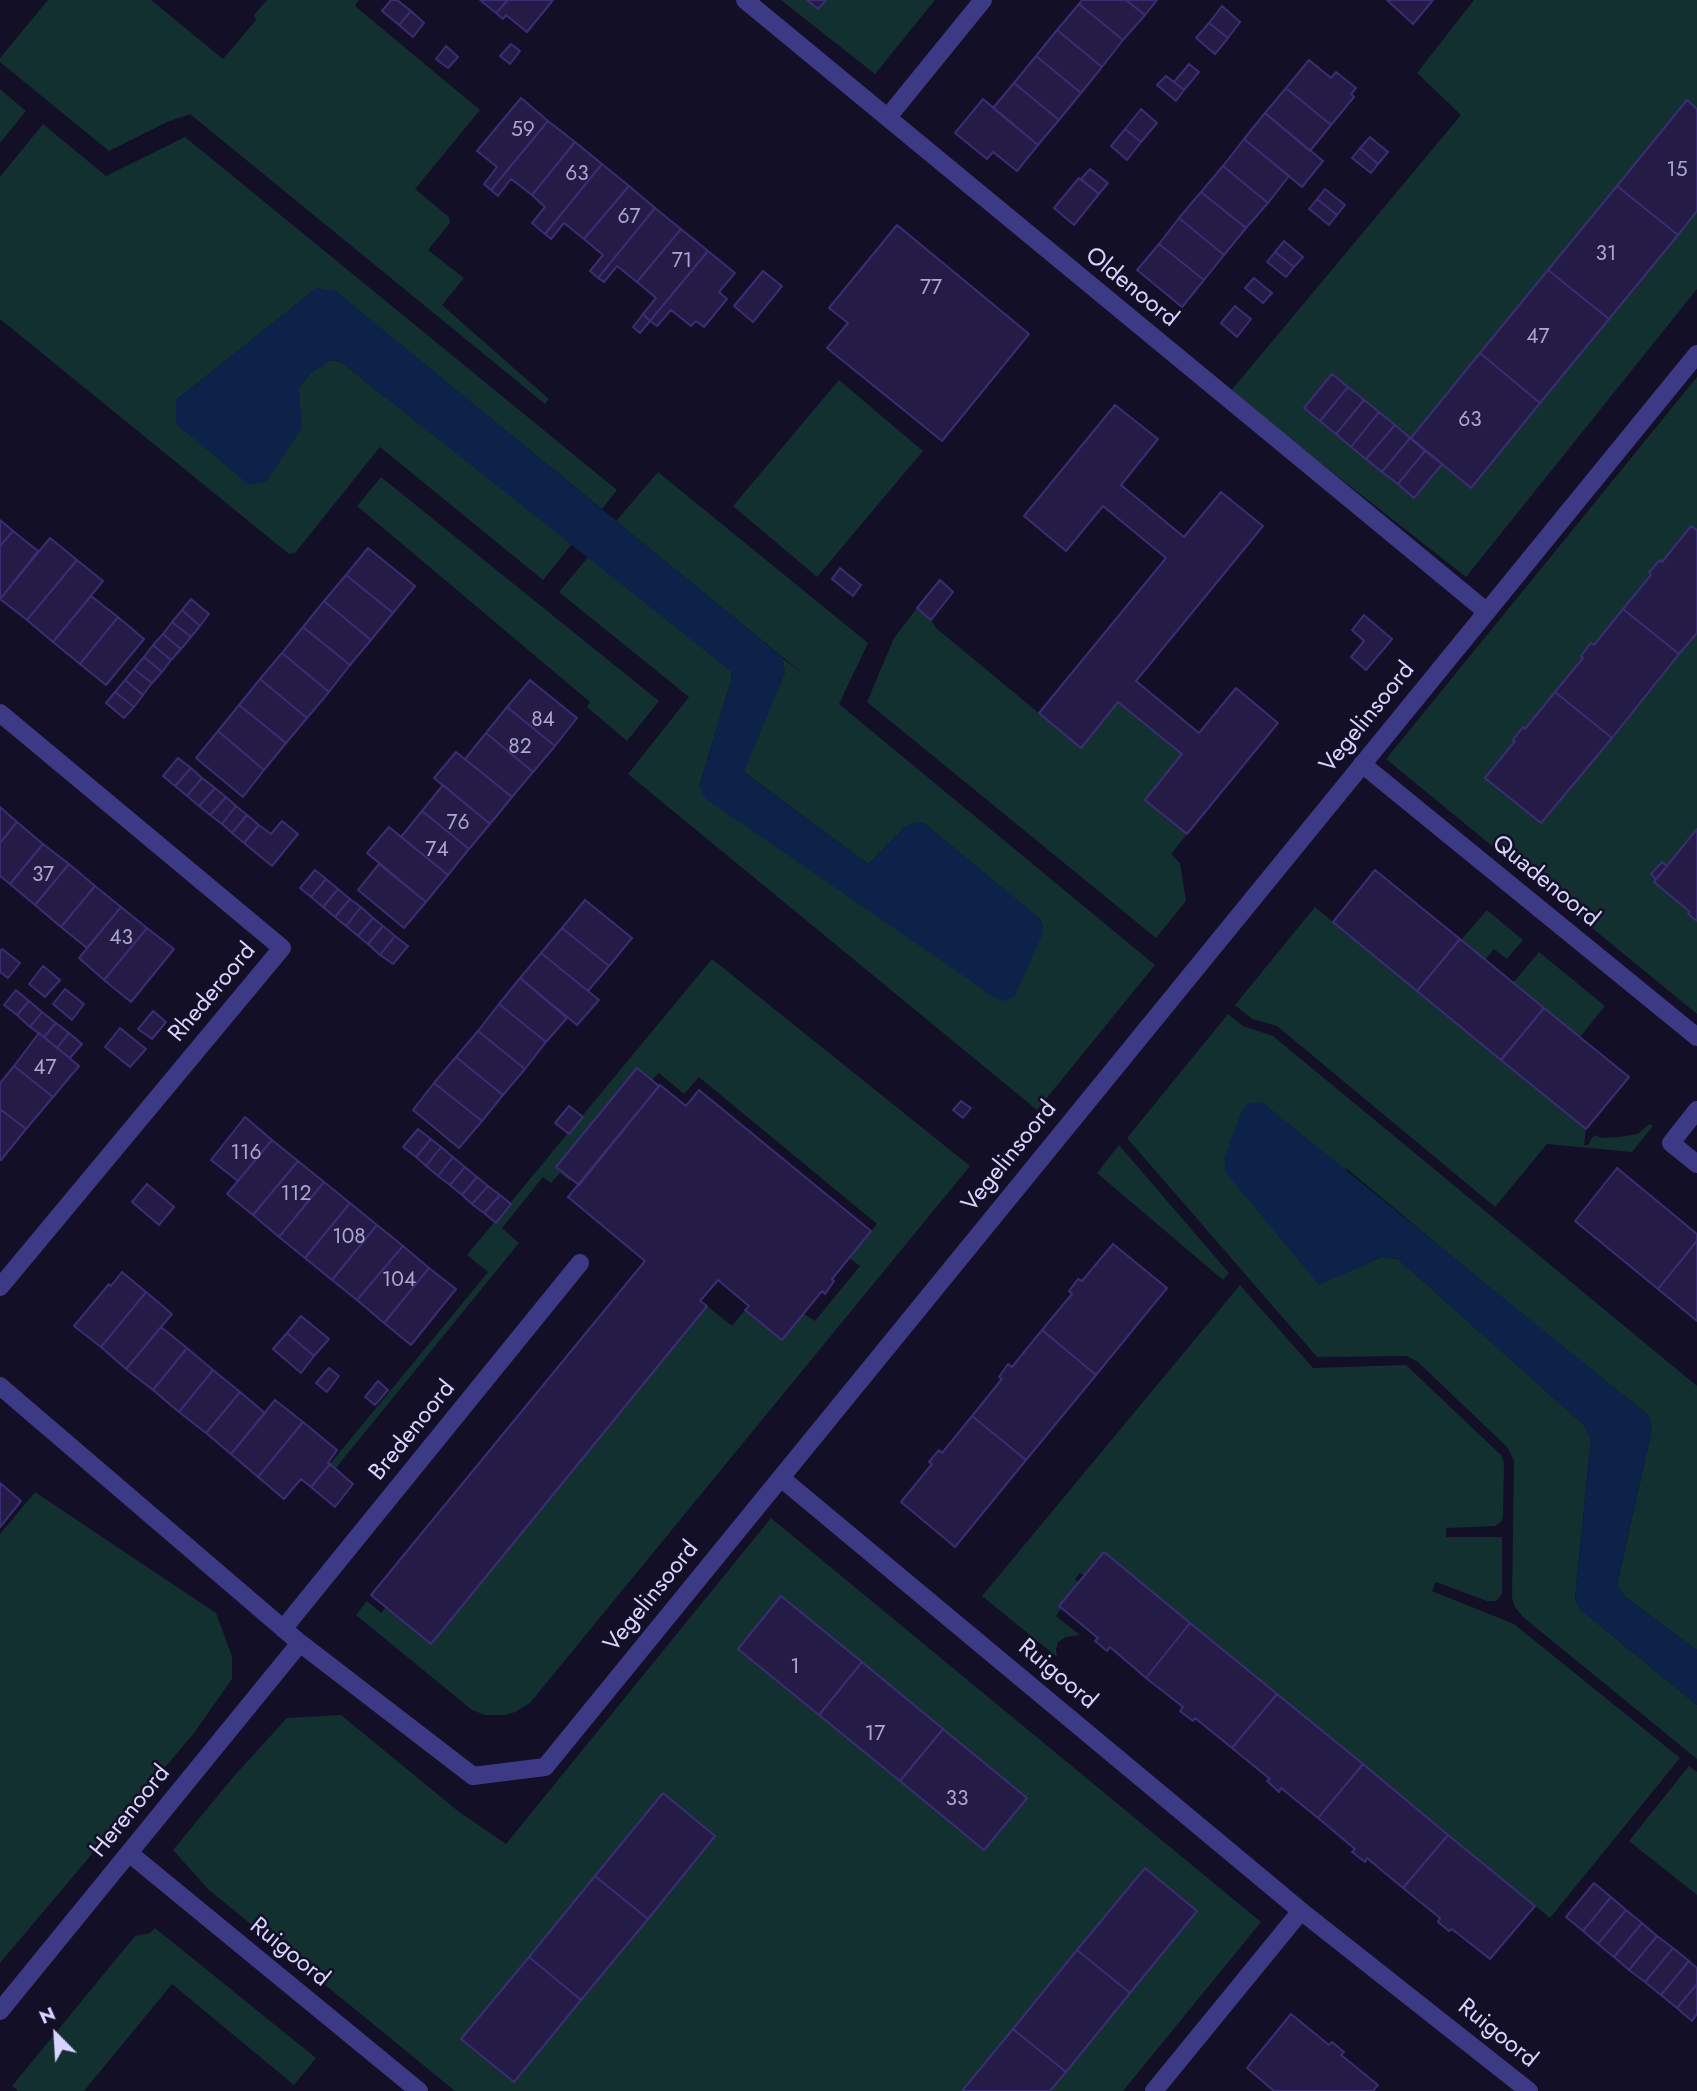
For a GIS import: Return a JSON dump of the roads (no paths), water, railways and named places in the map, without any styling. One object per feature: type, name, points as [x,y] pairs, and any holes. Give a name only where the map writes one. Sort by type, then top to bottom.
[{"type":"street","name":"Oldenoord","points":[[745,0],[1487,612]]},
{"type":"street","points":[[888,117],[983,0]]},
{"type":"street","name":"Vegelinsoord","points":[[300,1643],[473,1776],[545,1767],[1697,354]]},
{"type":"street","name":"Rhederoord","points":[[0,713],[282,948],[0,1287]]},
{"type":"street","name":"Quadenoord","points":[[1362,764],[1697,1037]]},
{"type":"street","points":[[1697,1110],[1671,1143],[1697,1164]]},
{"type":"street","name":"Bredenoord","points":[[283,1629],[580,1263]]},
{"type":"street","points":[[0,1386],[300,1643]]},
{"type":"street","name":"Ruigoord","points":[[781,1478],[1301,1912],[1529,2091]]},
{"type":"street","name":"Herenoord","points":[[0,2011],[300,1643]]},
{"type":"street","name":"Ruigoord","points":[[129,1853],[419,2091]]},
{"type":"street","points":[[1154,2091],[1301,1912]]},
{"type":"water","points":[[317,288],[336,291],[782,657],[785,672],[744,772],[868,864],[906,826],[917,822],[924,823],[1037,916],[1043,926],[1043,933],[1015,996],[1003,1001],[997,999],[706,799],[699,787],[732,677],[731,671],[342,363],[329,361],[311,373],[299,387],[302,428],[266,482],[249,485],[176,424],[176,400]]},
{"type":"water","points":[[1262,1102],[1648,1415],[1652,1429],[1617,1585],[1624,1596],[1697,1650],[1697,1705],[1581,1610],[1575,1599],[1591,1439],[1584,1425],[1398,1259],[1382,1257],[1319,1285],[1226,1173],[1224,1158],[1242,1110],[1247,1104]]}]
